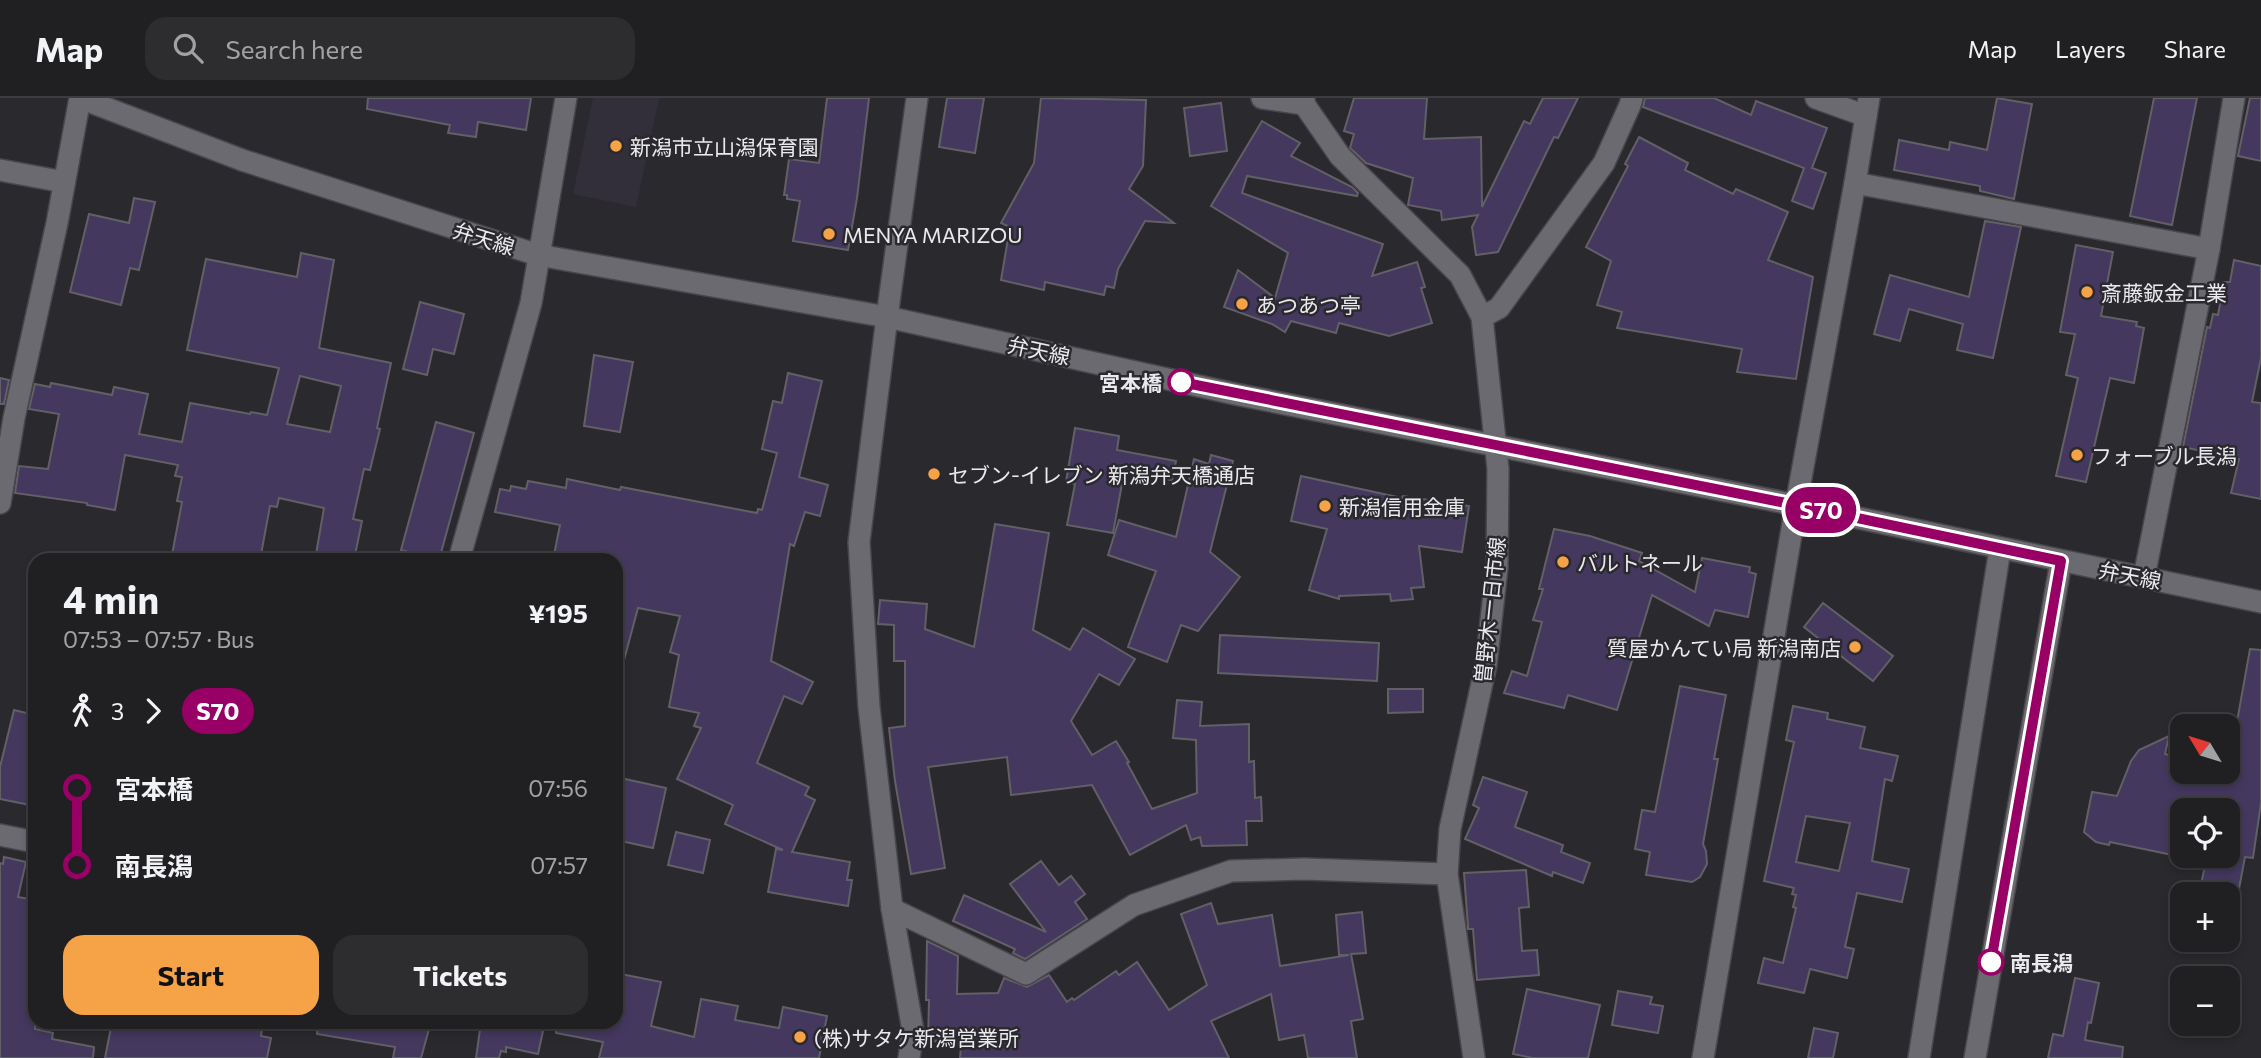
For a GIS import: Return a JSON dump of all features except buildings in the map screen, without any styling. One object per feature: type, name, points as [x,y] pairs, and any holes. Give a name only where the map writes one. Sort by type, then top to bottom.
[{"type":"street","points":[[0,503],[14,418],[57,223],[80,98]]},
{"type":"street","name":"弁天線","points":[[80,98],[242,160],[538,255],[887,317],[1235,394],[1494,444],[2261,601]]},
{"type":"street","points":[[461,553],[531,303],[566,98]]},
{"type":"street","points":[[909,1058],[914,1031],[892,909],[869,707],[859,542],[917,98]]},
{"type":"street","points":[[1262,98],[1304,101]]},
{"type":"street","points":[[1482,317],[1499,309],[1604,163],[1632,98]]},
{"type":"street","points":[[1703,1058],[1796,505],[1856,183],[1867,107],[1816,98]]},
{"type":"street","points":[[2144,577],[2209,249],[2234,98]]},
{"type":"street","name":"曽野木一日市線","points":[[1304,101],[1340,156],[1460,275],[1482,317],[1498,469],[1497,568],[1486,665],[1450,829],[1447,874],[1474,1058]]},
{"type":"street","points":[[0,170],[64,182]]},
{"type":"street","points":[[1856,183],[2209,249]]},
{"type":"street","points":[[1919,1058],[2000,549]]},
{"type":"street","points":[[1975,1058],[2061,561]]},
{"type":"street","points":[[0,835],[28,841]]},
{"type":"street","points":[[892,909],[1026,974],[1134,905],[1231,870],[1304,869],[1447,874]]},
{"type":"shaded area","name":"新潟市立山潟保育園","points":[[593,98],[659,98],[636,207],[573,194]]},
{"type":"bus line","name":"S70","points":[[1181,382],[2061,561],[1991,962]]},
{"type":"place","name":"新潟市立山潟保育園","points":[[616,146]]},
{"type":"place","name":"MENYA MARIZOU","points":[[829,234]]},
{"type":"place","name":"斎藤鈑金工業","points":[[2087,292]]},
{"type":"place","name":"あつあつ亭","points":[[1242,304]]},
{"type":"place","name":"宮本橋","points":[[1181,382]]},
{"type":"place","name":"フォーブル長潟","points":[[2077,455]]},
{"type":"place","name":"セブン-イレブン 新潟弁天橋通店","points":[[934,474]]},
{"type":"place","name":"新潟信用金庫","points":[[1325,506]]},
{"type":"place","name":"バルトネール","points":[[1563,562]]},
{"type":"place","name":"質屋かんてい局 新潟南店","points":[[1855,647]]},
{"type":"place","name":"南長潟","points":[[1991,962]]},
{"type":"place","name":"(株)サタケ新潟営業所","points":[[800,1037]]}]
